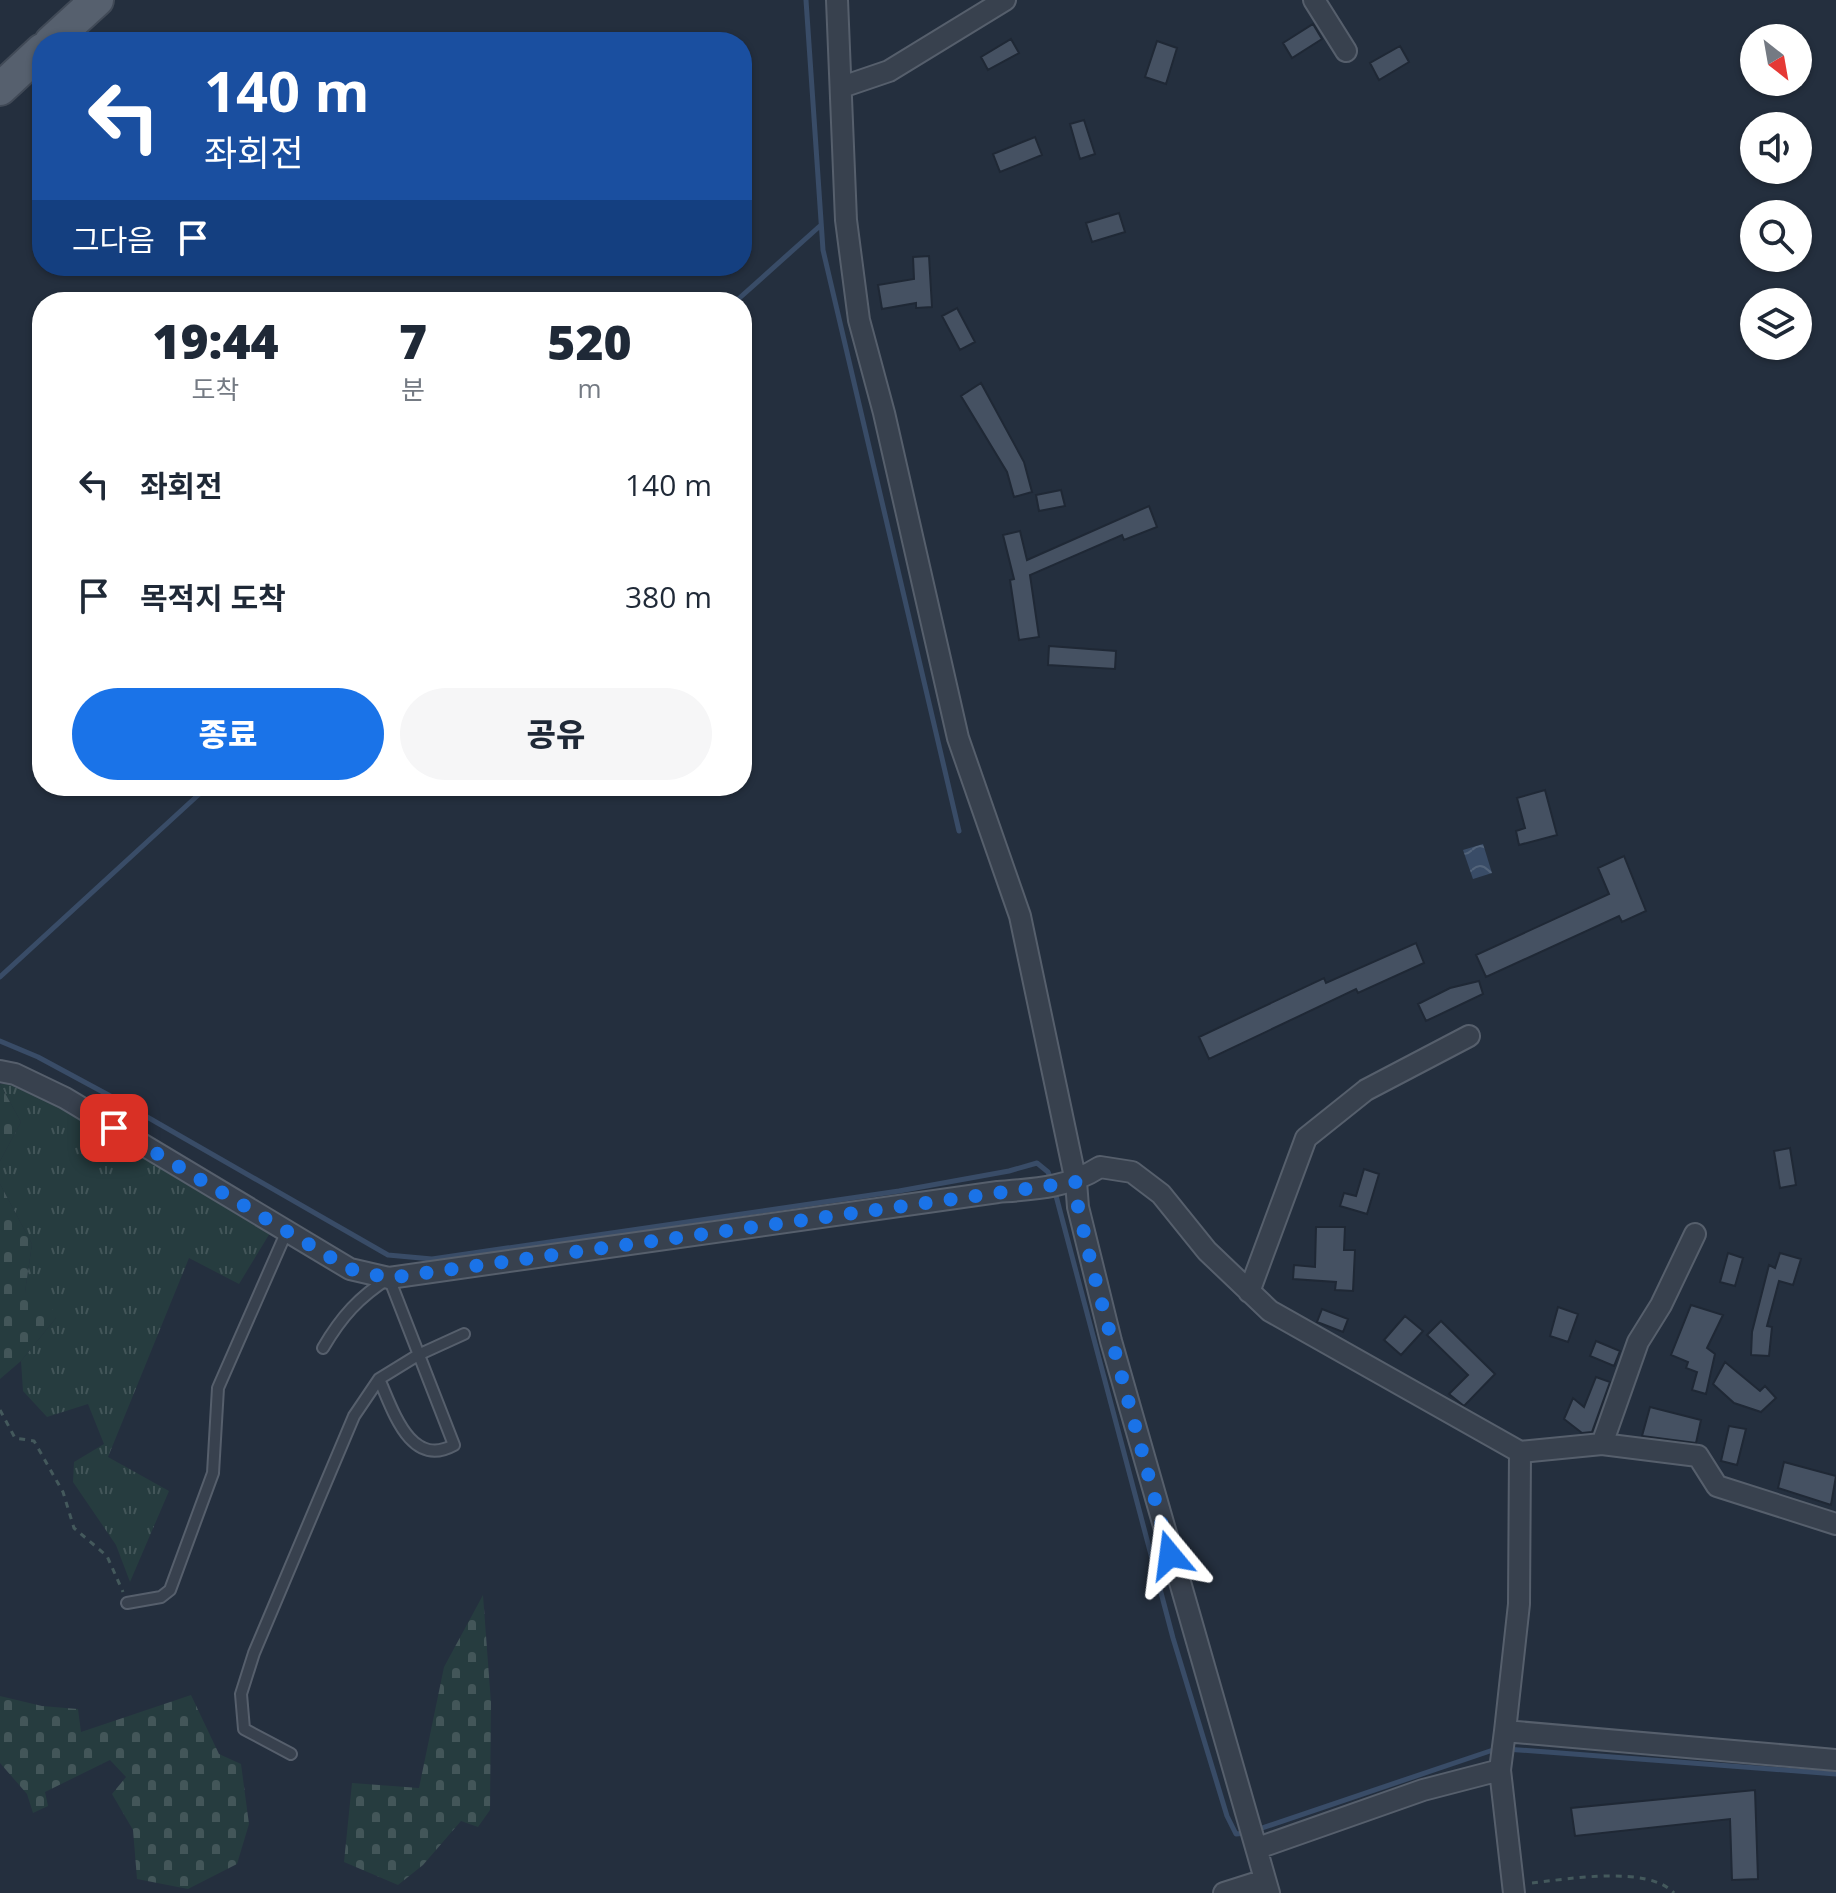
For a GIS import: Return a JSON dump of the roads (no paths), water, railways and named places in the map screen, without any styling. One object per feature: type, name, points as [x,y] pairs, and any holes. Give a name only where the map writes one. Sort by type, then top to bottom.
[{"type":"main road","points":[[62,32],[97,0]]},
{"type":"main road","points":[[0,89],[32,59]]},
{"type":"street","points":[[837,0],[846,220],[859,320],[884,413],[958,738],[1020,916],[1060,1185],[1078,1207],[1111,1341],[1267,1886],[1224,1893]]},
{"type":"street","points":[[842,87],[889,71],[1005,0]]},
{"type":"street","points":[[1314,0],[1346,51]]},
{"type":"street","points":[[1249,1292],[1306,1138],[1366,1090],[1469,1036]]},
{"type":"street","points":[[0,1071],[15,1074],[65,1098],[350,1269],[389,1278],[1060,1185],[1100,1167],[1132,1172],[1161,1194],[1207,1251],[1270,1311],[1520,1452],[1602,1444],[1698,1456],[1717,1486],[1836,1524]]},
{"type":"street","points":[[1602,1444],[1638,1342],[1695,1234]]},
{"type":"street","points":[[1513,1889],[1502,1750],[1519,1604],[1520,1452]]},
{"type":"street","points":[[1254,1837],[1423,1790],[1502,1750],[1836,1760]]},
{"type":"lane","points":[[127,1603],[161,1597],[170,1590],[213,1473],[218,1388],[286,1233]]},
{"type":"lane","points":[[323,1348],[339,1321],[363,1294],[389,1278],[454,1445],[442,1452],[422,1449],[407,1439],[379,1379]]},
{"type":"lane","points":[[291,1754],[244,1729],[241,1694],[354,1416],[379,1379],[418,1355],[464,1334]]},
{"type":"water","points":[[1483,844],[1492,873],[1473,879],[1463,850]]},
{"type":"waterway","points":[[806,0],[823,250],[959,831]]},
{"type":"waterway","points":[[746,292],[821,225]]},
{"type":"waterway","points":[[0,977],[197,796]]},
{"type":"waterway","points":[[0,1041],[38,1057],[114,1098],[388,1255],[432,1259],[899,1191],[1037,1163],[1048,1172],[1052,1182]]},
{"type":"waterway","points":[[1055,1192],[1173,1638],[1227,1816],[1236,1834],[1246,1833]]},
{"type":"waterway","points":[[1256,1830],[1496,1749]]},
{"type":"waterway","points":[[1506,1749],[1836,1774]]}]
